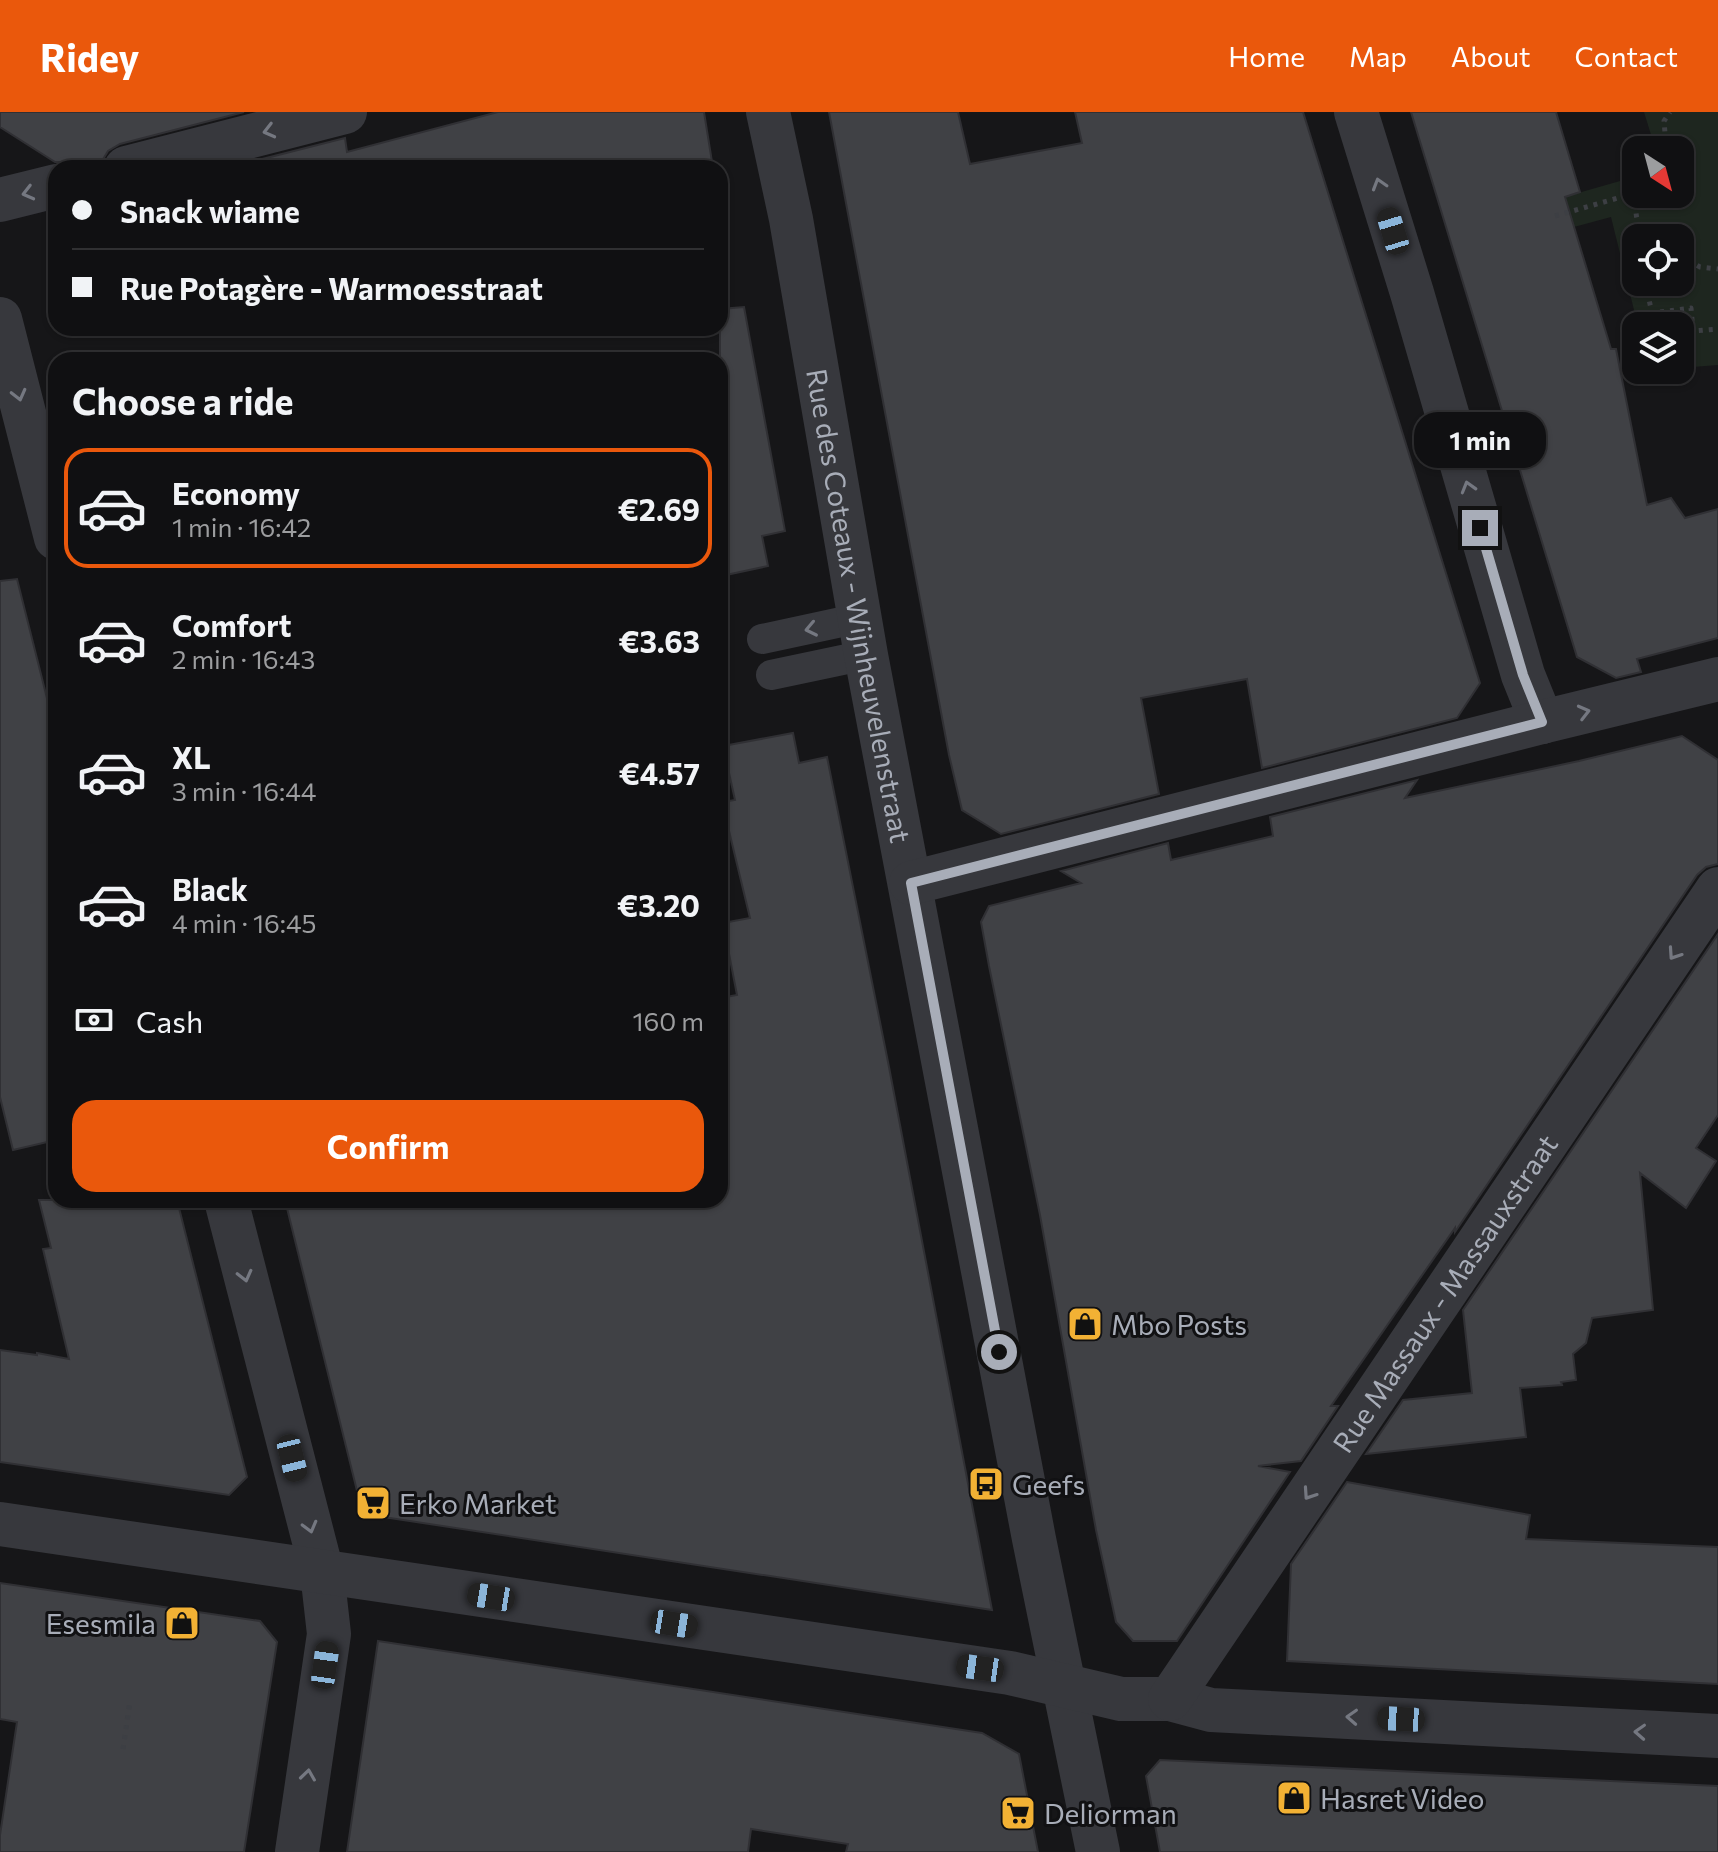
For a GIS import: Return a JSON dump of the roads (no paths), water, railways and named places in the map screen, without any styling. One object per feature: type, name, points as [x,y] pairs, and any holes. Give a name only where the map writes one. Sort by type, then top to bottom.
[{"type":"street","points":[[157,160],[345,112]]},
{"type":"street","name":"Rue des Coteaux - Wijnheuvelenstraat","points":[[768,112],[791,219],[863,636],[1034,1539],[1098,1852]]},
{"type":"street","points":[[1356,112],[1523,675],[1542,722]]},
{"type":"street","points":[[0,200],[48,188]]},
{"type":"street","points":[[0,319],[48,507]]},
{"type":"street","points":[[911,883],[1718,679]]},
{"type":"street","name":"Rue Massaux - Massauxstraat","points":[[1170,1699],[1718,889]]},
{"type":"street","points":[[228,1208],[322,1572],[329,1634],[297,1852]]},
{"type":"street","points":[[0,1524],[1010,1673],[1121,1699],[1170,1699],[1211,1710],[1718,1736]]},
{"type":"lane","points":[[762,639],[863,636]]},
{"type":"lane","points":[[771,675],[863,636]]},
{"type":"place","name":"Mbo Posts","points":[[1085,1324]]},
{"type":"place","name":"Geefs","points":[[986,1484]]},
{"type":"place","name":"Erko Market","points":[[373,1503]]},
{"type":"place","name":"Esesmila","points":[[182,1623]]},
{"type":"place","name":"Hasret Video","points":[[1294,1798]]},
{"type":"place","name":"Deliorman","points":[[1018,1813]]}]
